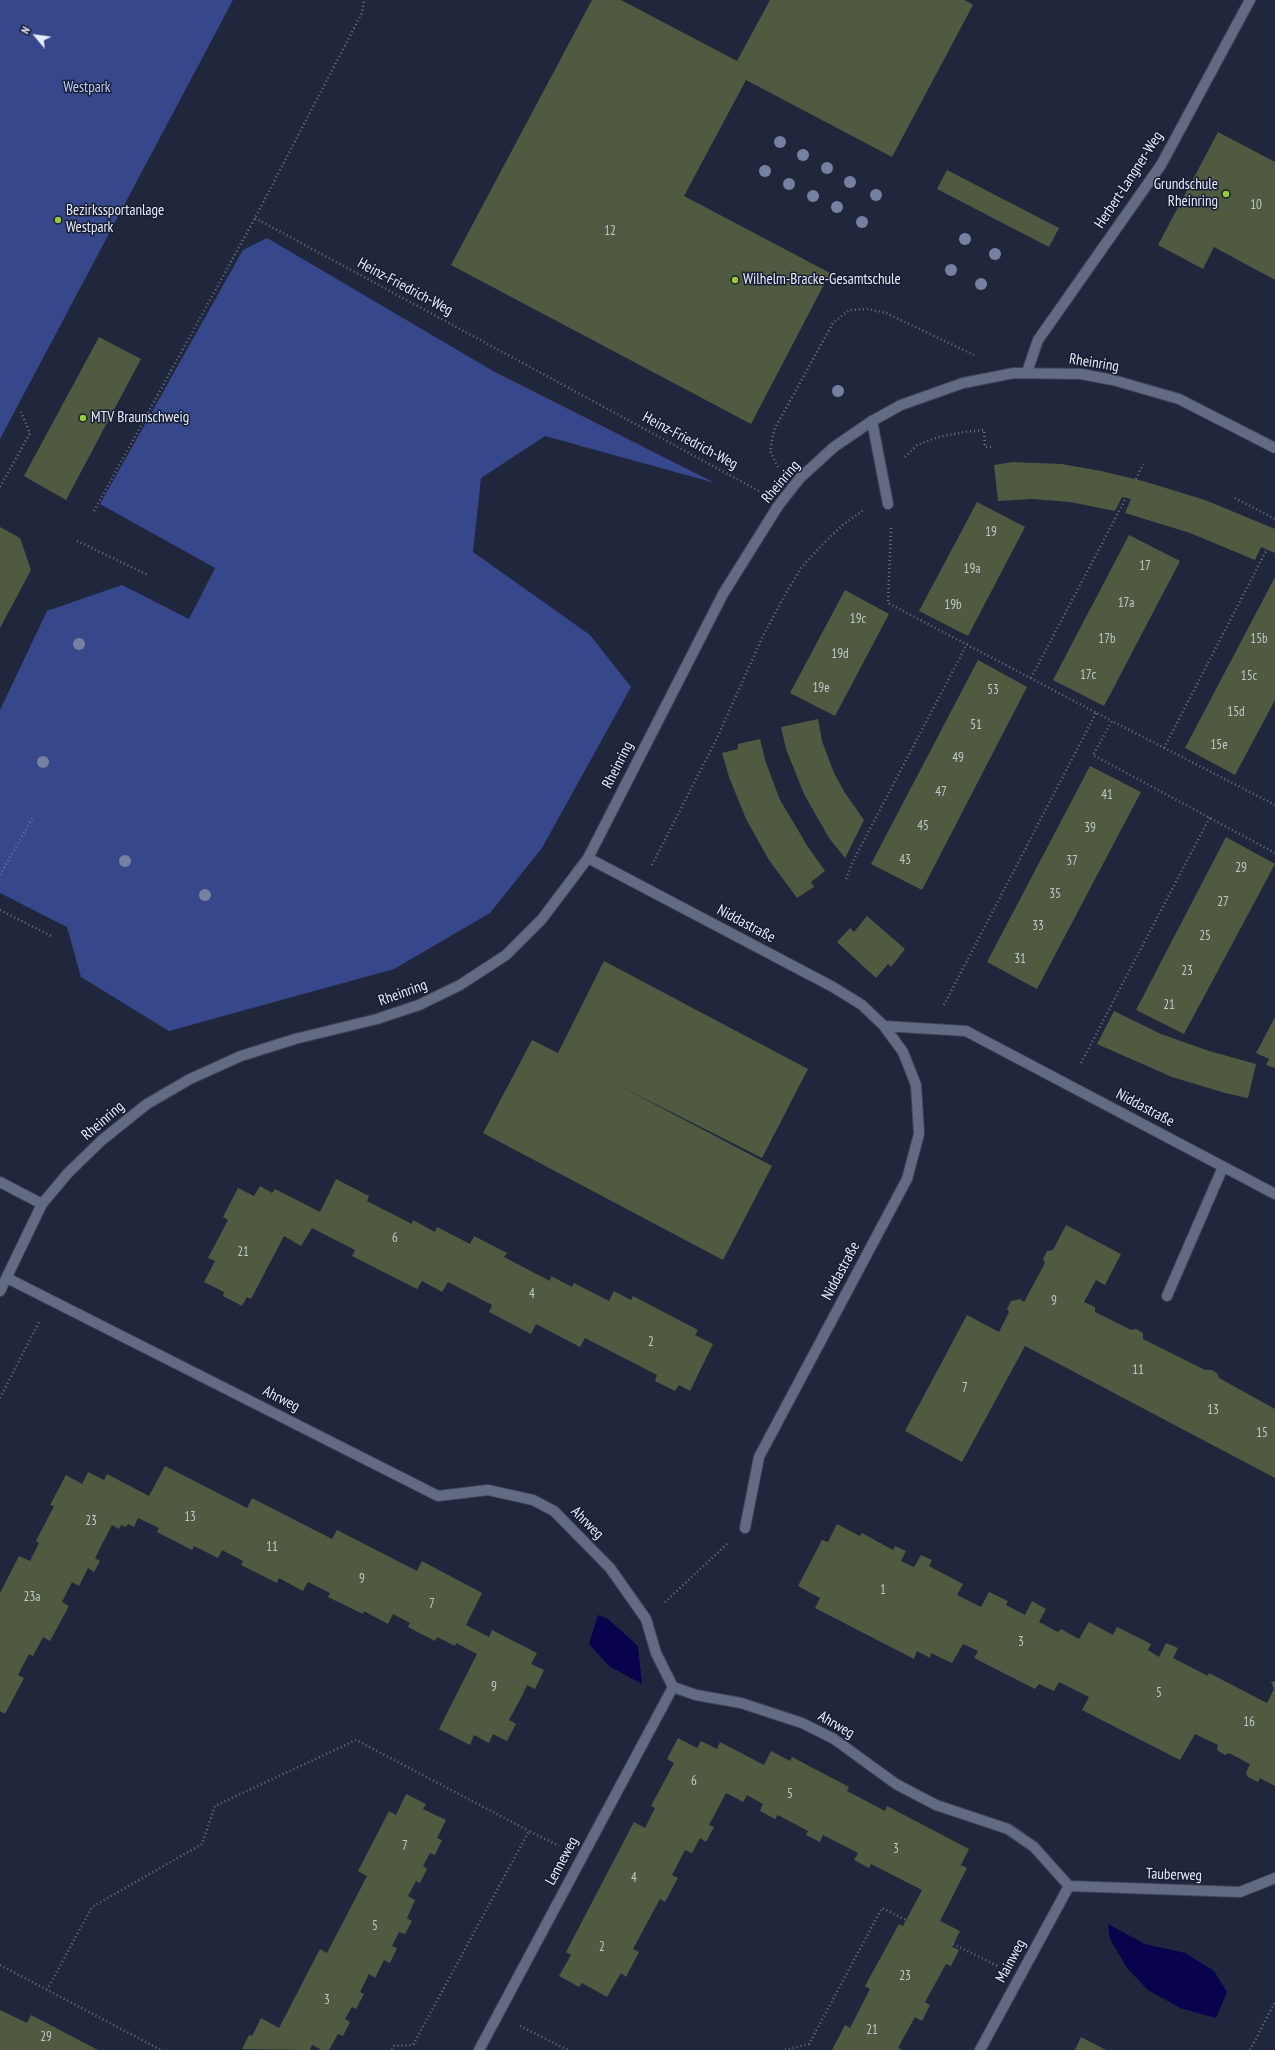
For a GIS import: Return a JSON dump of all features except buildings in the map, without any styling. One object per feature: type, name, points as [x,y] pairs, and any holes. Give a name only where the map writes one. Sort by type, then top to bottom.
[{"type":"street","name":"Herbert-Langner-Weg","points":[[1027,372],[1038,340],[1160,165],[1250,0]]},
{"type":"street","name":"Rheinring","points":[[0,1291],[42,1204],[68,1173],[102,1140],[147,1104],[190,1079],[241,1056],[295,1039],[377,1019],[419,1005],[460,986],[506,955],[542,920],[588,858],[723,594],[778,506],[800,478],[834,447],[872,421],[901,404],[929,393],[963,383],[1014,373],[1027,372],[1081,374],[1112,380],[1179,399],[1275,448]]},
{"type":"street","points":[[872,421],[887,501]]},
{"type":"street","name":"Niddastraße","points":[[588,858],[833,987],[862,1005],[884,1026],[903,1052],[916,1085],[919,1134],[907,1179],[759,1457],[745,1528]]},
{"type":"street","name":"Niddastraße","points":[[884,1026],[966,1031],[1275,1194]]},
{"type":"street","points":[[1167,1296],[1223,1167]]},
{"type":"street","points":[[0,1182],[42,1204]]},
{"type":"street","name":"Ahrweg","points":[[7,1278],[438,1496],[488,1490],[533,1500],[554,1512],[610,1568],[646,1619],[656,1653],[673,1687],[696,1695],[741,1703],[802,1722],[834,1739],[896,1784],[936,1804],[1008,1828],[1034,1847],[1069,1886]]},
{"type":"street","name":"Lenneweg","points":[[479,2050],[673,1687]]},
{"type":"street","name":"Tauberweg","points":[[1069,1886],[1240,1892],[1275,1878]]},
{"type":"street","name":"Mainweg","points":[[980,2050],[1069,1886]]},
{"type":"path","points":[[94,511],[255,218],[362,13],[364,0]]},
{"type":"path","name":"Heinz-Friedrich-Weg","points":[[255,218],[760,492]]},
{"type":"path","points":[[800,478],[779,468],[770,451],[774,430],[833,323],[850,310],[868,309],[886,313],[1014,373]]},
{"type":"path","points":[[0,486],[30,433],[20,410]]},
{"type":"path","points":[[992,447],[985,447],[984,430],[938,437],[917,445],[900,461],[887,501],[891,528],[888,603],[1112,722],[1275,805]]},
{"type":"path","points":[[1136,479],[1144,464]]},
{"type":"path","points":[[1031,678],[1126,498]]},
{"type":"path","points":[[1235,498],[1275,519]]},
{"type":"path","points":[[660,850],[717,738],[763,636],[801,568],[844,524],[865,509],[887,501]]},
{"type":"path","points":[[78,541],[148,576]]},
{"type":"path","points":[[1164,748],[1267,550]]},
{"type":"path","points":[[846,879],[852,863],[967,644]]},
{"type":"path","points":[[932,1029],[1096,713]]},
{"type":"path","points":[[1112,722],[1093,755],[1275,853]]},
{"type":"path","points":[[0,875],[33,817]]},
{"type":"path","points":[[1069,1084],[1210,817]]},
{"type":"path","points":[[0,910],[51,936]]},
{"type":"path","points":[[0,1398],[51,1300]]},
{"type":"path","points":[[646,1619],[745,1528]]},
{"type":"path","points":[[48,1990],[92,1907],[202,1844],[215,1806],[356,1740],[529,1831],[582,1857]]},
{"type":"path","points":[[392,2050],[394,2046],[413,2045],[529,1831]]},
{"type":"path","points":[[786,2050],[809,2044],[882,1908],[906,1920]]},
{"type":"path","points":[[953,1944],[1020,1977]]},
{"type":"path","points":[[0,1965],[161,2050]]},
{"type":"path","points":[[1250,2050],[1275,2002]]},
{"type":"path","points":[[497,2014],[568,2050]]},
{"type":"green space","name":"Bezirkssportanlage Westpark","points":[[0,0],[233,0],[0,439]]},
{"type":"green space","points":[[267,238],[493,371],[715,483],[545,436],[481,478],[473,552],[590,635],[631,687],[542,848],[490,913],[394,969],[169,1031],[81,977],[67,927],[0,893],[0,710],[47,611],[122,585],[189,619],[215,568],[100,504],[243,250]]},
{"type":"shaded area","points":[[598,1615],[608,1619],[638,1646],[642,1684],[609,1666],[589,1644]]},
{"type":"shaded area","points":[[1108,1924],[1145,1944],[1185,1953],[1214,1971],[1227,1992],[1216,2018],[1180,2008],[1148,1990],[1127,1968],[1110,1939]]},
{"type":"place","name":"Grundschule Rheinring","points":[[1226,194]]},
{"type":"place","name":"Bezirkssportanlage Westpark","points":[[58,220]]},
{"type":"place","name":"Wilhelm-Bracke-Gesamtschule","points":[[735,280]]},
{"type":"place","name":"MTV Braunschweig","points":[[83,418]]},
{"type":"park label","name":"Westpark","points":[[87,88]]}]
